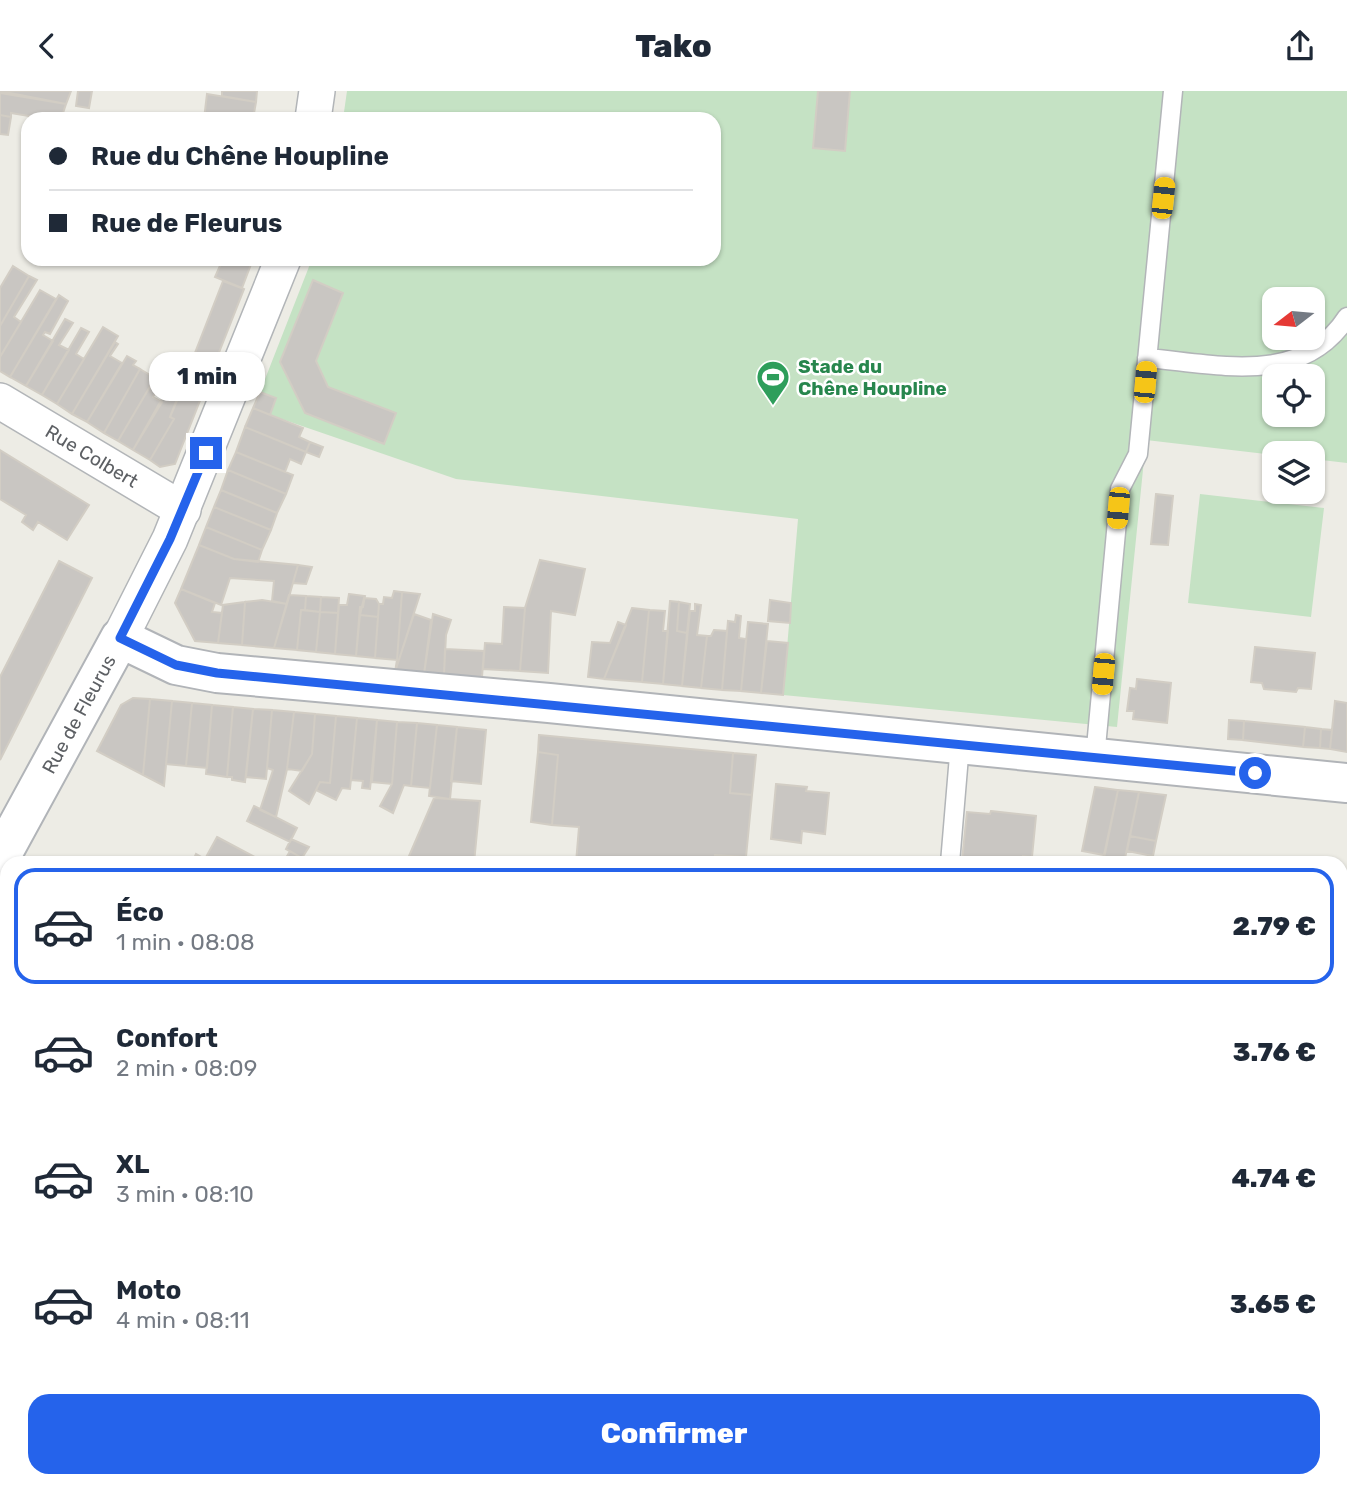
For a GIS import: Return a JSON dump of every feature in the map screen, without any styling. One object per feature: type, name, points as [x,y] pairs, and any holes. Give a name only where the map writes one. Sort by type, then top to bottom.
[{"type":"street","points":[[314,112],[317,91]]},
{"type":"street","name":"Rue de Fleurus","points":[[1,856],[120,638],[183,510],[281,266]]},
{"type":"street","name":"Rue Colbert","points":[[0,401],[183,510]]},
{"type":"street","points":[[120,638],[176,665],[217,673],[1347,783]]},
{"type":"lane","points":[[1095,758],[1120,489],[1138,454],[1173,91]]},
{"type":"lane","points":[[1147,358],[1256,367],[1282,365],[1317,349],[1347,317]]},
{"type":"lane","points":[[951,856],[960,744]]},
{"type":"green space","name":"Stade du Chêne Houpline","points":[[347,91],[1347,91],[1347,463],[1325,460],[1325,441],[1262,441],[1262,454],[1146,440],[1117,727],[783,695],[798,519],[456,479],[270,415],[276,399],[260,392],[309,266],[721,266],[721,112],[344,112]]},
{"type":"green space","points":[[1200,494],[1262,501],[1262,504],[1324,508],[1311,617],[1188,603]]},
{"type":"building","points":[[0,91],[71,91],[66,104]]},
{"type":"building","points":[[78,91],[92,91],[89,108],[76,106]]},
{"type":"building","points":[[222,91],[257,91],[256,102],[222,96]]},
{"type":"building","points":[[818,91],[850,91],[845,151],[813,148]]},
{"type":"building","points":[[0,93],[66,104],[63,112],[21,112],[21,115],[11,113],[11,117],[0,115]]},
{"type":"building","points":[[207,94],[256,102],[254,112],[205,112]]},
{"type":"building","points":[[0,115],[11,117],[8,135],[0,134]]},
{"type":"building","points":[[13,266],[29,276],[0,326],[0,288]]},
{"type":"building","points":[[220,266],[250,266],[242,288],[215,277]]},
{"type":"building","points":[[29,276],[37,280],[14,317],[21,322],[0,357],[0,326]]},
{"type":"building","points":[[313,280],[343,293],[316,361],[328,387],[396,413],[384,444],[305,413],[280,362]]},
{"type":"building","points":[[223,281],[244,289],[175,464],[160,467],[150,460],[174,419],[170,417]]},
{"type":"building","points":[[40,290],[56,299],[10,377],[0,371],[0,357]]},
{"type":"building","points":[[59,295],[68,301],[50,334],[45,332],[43,335],[53,341],[26,386],[10,377]]},
{"type":"building","points":[[65,319],[73,323],[59,345],[69,350],[42,395],[26,386]]},
{"type":"building","points":[[103,327],[118,336],[72,414],[57,404]]},
{"type":"building","points":[[81,328],[89,332],[76,354],[84,359],[57,404],[42,395]]},
{"type":"building","points":[[115,342],[118,344],[110,356],[122,363],[87,422],[72,414]]},
{"type":"building","points":[[127,356],[136,361],[133,365],[140,369],[104,433],[87,422]]},
{"type":"building","points":[[140,369],[155,378],[118,441],[104,433]]},
{"type":"building","points":[[155,378],[161,382],[153,397],[162,402],[133,450],[118,441]]},
{"type":"building","points":[[167,390],[179,396],[170,417],[174,419],[150,460],[133,450]]},
{"type":"building","points":[[260,392],[276,398],[270,415],[253,408]]},
{"type":"building","points":[[253,408],[303,428],[299,437],[310,442],[306,452],[245,427]]},
{"type":"building","points":[[245,427],[306,452],[301,464],[290,459],[285,472],[236,452]]},
{"type":"building","points":[[310,442],[323,447],[319,457],[306,452]]},
{"type":"building","points":[[0,450],[89,505],[67,540],[38,522],[33,530],[22,522],[26,515],[0,499]]},
{"type":"building","points":[[236,452],[293,475],[286,494],[228,470]]},
{"type":"building","points":[[228,470],[286,494],[277,513],[221,490]]},
{"type":"building","points":[[221,490],[277,513],[271,530],[214,507]]},
{"type":"building","points":[[1156,494],[1173,496],[1168,545],[1151,544]]},
{"type":"building","points":[[214,507],[271,530],[262,550],[206,527]]},
{"type":"building","points":[[206,527],[262,550],[258,562],[234,559],[199,545]]},
{"type":"building","points":[[199,545],[234,559],[298,565],[287,604],[272,601],[274,581],[230,578],[221,605],[181,589]]},
{"type":"building","points":[[540,560],[585,569],[575,615],[551,611],[548,673],[520,671],[525,608]]},
{"type":"building","points":[[59,561],[92,578],[0,760],[0,677]]},
{"type":"building","points":[[298,565],[312,567],[306,584],[293,583]]},
{"type":"building","points":[[181,589],[215,603],[212,612],[222,613],[218,643],[195,641],[175,603]]},
{"type":"building","points":[[394,591],[402,592],[397,660],[375,658],[379,604],[383,604],[384,597],[392,598]]},
{"type":"building","points":[[402,592],[420,594],[395,672],[397,660]]},
{"type":"building","points":[[349,594],[365,596],[363,607],[360,607],[356,656],[335,654],[339,605],[347,605]]},
{"type":"building","points":[[289,595],[306,596],[305,610],[301,610],[297,650],[274,648]]},
{"type":"building","points":[[306,596],[321,597],[320,612],[305,610]]},
{"type":"building","points":[[321,597],[339,598],[338,613],[320,612]]},
{"type":"building","points":[[364,598],[376,599],[379,604],[378,617],[360,615]]},
{"type":"building","points":[[262,600],[287,604],[274,648],[242,645],[245,602]]},
{"type":"building","points":[[770,600],[791,603],[790,623],[768,621]]},
{"type":"building","points":[[670,601],[679,602],[677,631],[687,633],[682,686],[663,684]]},
{"type":"building","points":[[245,602],[242,645],[218,643],[223,605]]},
{"type":"building","points":[[679,602],[690,604],[687,633],[677,631]]},
{"type":"building","points":[[695,604],[701,605],[697,635],[707,636],[701,688],[682,686],[690,611],[695,611]]},
{"type":"building","points":[[504,607],[525,608],[520,671],[483,669],[485,643],[502,644]]},
{"type":"building","points":[[632,608],[649,610],[642,682],[604,679]]},
{"type":"building","points":[[301,610],[320,612],[316,652],[297,650]]},
{"type":"building","points":[[649,610],[665,611],[663,631],[668,631],[663,684],[642,682]]},
{"type":"building","points":[[320,612],[338,613],[335,654],[316,652]]},
{"type":"building","points":[[414,614],[431,620],[424,674],[395,672]]},
{"type":"building","points":[[433,614],[451,620],[446,635],[444,675],[424,674]]},
{"type":"building","points":[[360,615],[378,617],[375,658],[356,656]]},
{"type":"building","points":[[736,615],[741,616],[739,638],[746,639],[741,691],[722,690],[728,621],[735,622]]},
{"type":"building","points":[[618,622],[626,625],[604,679],[588,677],[592,642],[610,643]]},
{"type":"building","points":[[748,622],[768,624],[761,693],[741,691]]},
{"type":"building","points":[[714,630],[727,631],[722,690],[701,688],[707,636],[711,636]]},
{"type":"building","points":[[767,641],[788,643],[783,695],[761,693]]},
{"type":"building","points":[[1255,647],[1315,653],[1311,689],[1298,688],[1296,692],[1264,689],[1262,683],[1251,682]]},
{"type":"building","points":[[445,649],[484,651],[482,677],[444,675]]},
{"type":"building","points":[[1137,679],[1171,683],[1167,723],[1133,719],[1134,711],[1127,711],[1130,688],[1136,689]]},
{"type":"building","points":[[133,698],[150,699],[143,775],[97,751],[121,705]]},
{"type":"building","points":[[150,699],[172,701],[164,786],[143,775]]},
{"type":"building","points":[[172,701],[192,703],[186,766],[166,764]]},
{"type":"building","points":[[1335,701],[1347,703],[1347,752],[1330,749]]},
{"type":"building","points":[[192,703],[212,705],[207,768],[186,766]]},
{"type":"building","points":[[212,705],[233,707],[227,777],[206,774]]},
{"type":"building","points":[[233,707],[253,709],[245,782],[227,777]]},
{"type":"building","points":[[253,709],[272,710],[266,779],[246,777]]},
{"type":"building","points":[[272,710],[294,712],[287,769],[276,817],[260,810],[273,770],[267,768]]},
{"type":"building","points":[[294,712],[315,714],[312,754],[302,771],[287,769]]},
{"type":"building","points":[[315,714],[336,716],[330,783],[320,782],[309,804],[289,791],[312,754]]},
{"type":"building","points":[[336,716],[357,718],[350,789],[342,788],[336,800],[316,790],[320,782],[330,783]]},
{"type":"building","points":[[357,718],[377,720],[370,789],[362,788],[363,781],[351,780]]},
{"type":"building","points":[[377,720],[397,722],[392,784],[372,782]]},
{"type":"building","points":[[1229,720],[1244,721],[1243,740],[1228,739]]},
{"type":"building","points":[[1244,721],[1305,727],[1303,747],[1243,740]]},
{"type":"building","points":[[397,722],[417,723],[411,786],[404,785],[393,813],[380,806],[392,784]]},
{"type":"building","points":[[417,723],[437,725],[430,788],[411,786]]},
{"type":"building","points":[[437,725],[457,727],[450,799],[429,796]]},
{"type":"building","points":[[457,727],[486,730],[481,784],[451,781]]},
{"type":"building","points":[[1305,727],[1321,729],[1320,748],[1303,747]]},
{"type":"building","points":[[1321,729],[1332,730],[1330,749],[1320,748]]},
{"type":"building","points":[[539,735],[733,753],[730,793],[752,795],[746,856],[577,856],[579,827],[552,825],[558,755],[538,752]]},
{"type":"building","points":[[538,752],[558,755],[552,825],[531,822]]},
{"type":"building","points":[[733,753],[756,755],[752,795],[730,793]]},
{"type":"building","points":[[776,784],[807,787],[806,791],[829,793],[825,834],[802,831],[801,843],[771,839]]},
{"type":"building","points":[[1095,787],[1118,790],[1104,855],[1082,851]]},
{"type":"building","points":[[1118,790],[1139,792],[1125,856],[1104,856]]},
{"type":"building","points":[[1139,792],[1166,795],[1156,841],[1130,836]]},
{"type":"building","points":[[434,798],[480,801],[475,856],[409,856]]},
{"type":"building","points":[[254,806],[297,828],[290,842],[247,821]]},
{"type":"building","points":[[991,811],[1036,816],[1032,856],[963,856],[967,812],[990,814]]},
{"type":"building","points":[[1130,836],[1156,841],[1153,856],[1127,851]]},
{"type":"building","points":[[217,837],[253,856],[207,856]]},
{"type":"building","points":[[291,839],[309,847],[303,856],[286,849]]},
{"type":"place","name":"Stade du Chêne Houpline","points":[[773,407]]},
{"type":"route","points":[[206,453],[158,565],[120,638],[176,665],[197,671],[511,699],[1255,773]]}]
